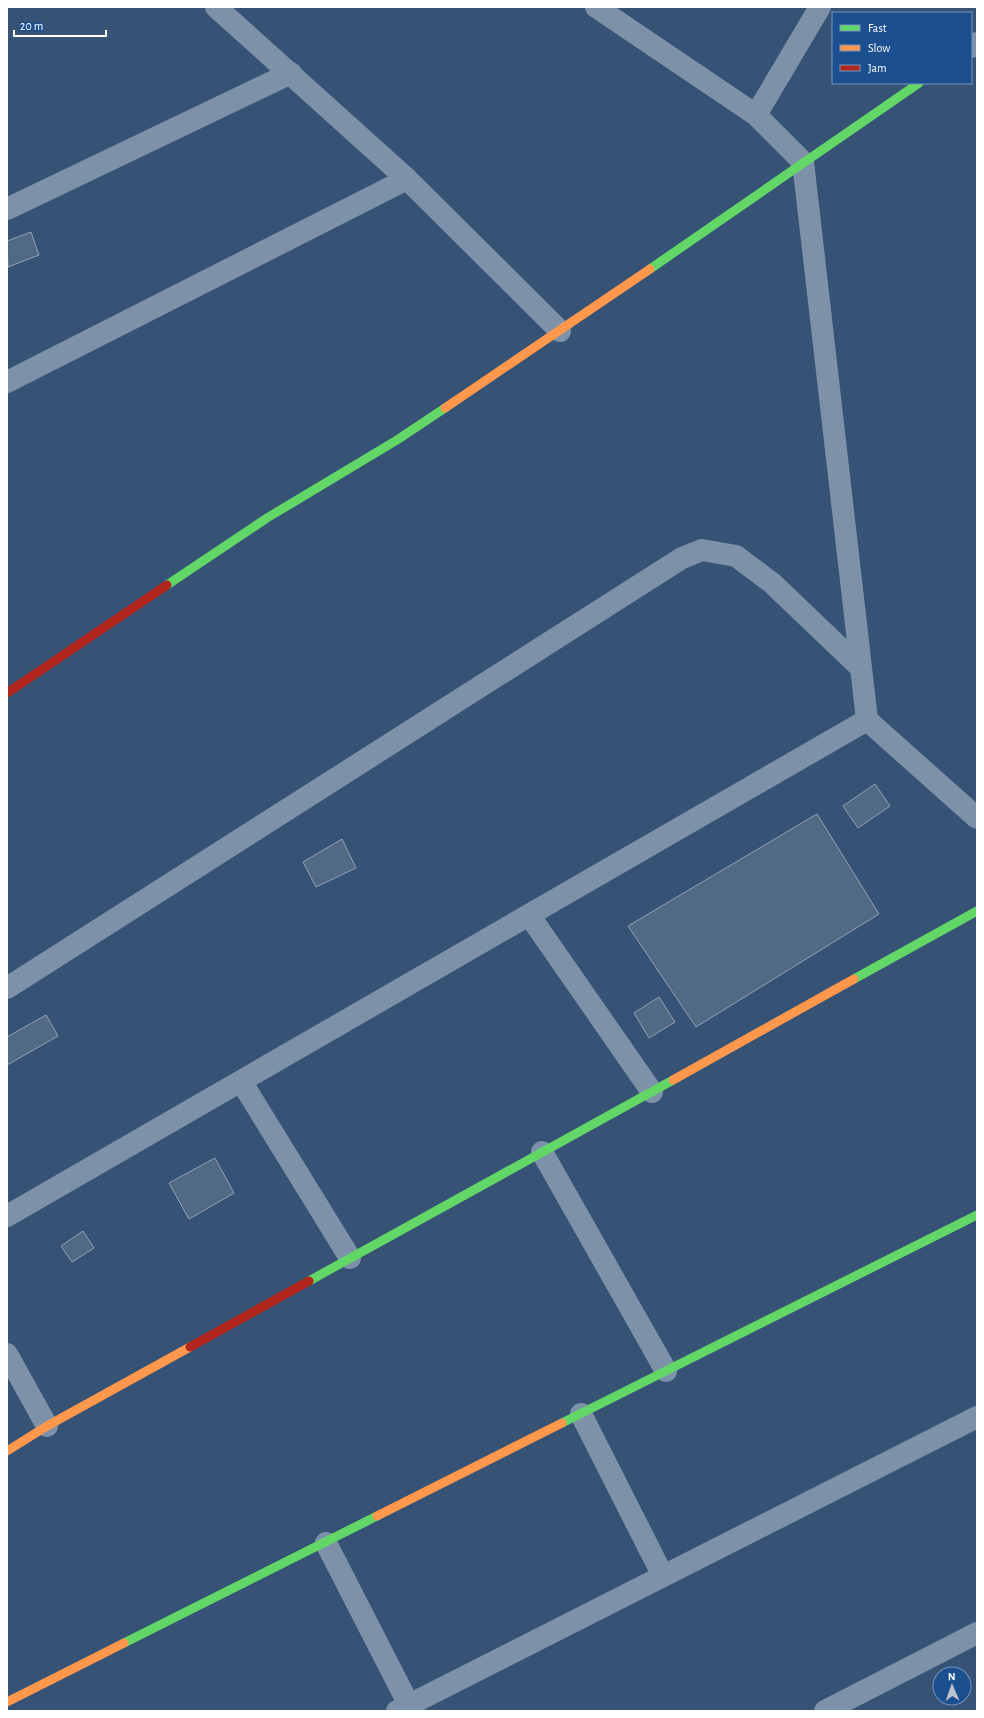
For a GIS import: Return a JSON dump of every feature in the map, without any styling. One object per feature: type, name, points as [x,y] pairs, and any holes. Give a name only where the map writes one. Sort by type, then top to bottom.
[{"type":"street","points":[[216,7],[407,179],[560,331]]},
{"type":"street","points":[[596,7],[756,115],[803,162],[867,720],[977,818]]},
{"type":"street","points":[[756,115],[820,7]]},
{"type":"street","points":[[7,209],[291,73]]},
{"type":"street","points":[[7,693],[267,518],[397,440],[560,331],[918,84]]},
{"type":"street","points":[[7,382],[407,179]]},
{"type":"street","points":[[7,988],[682,558],[702,550],[736,556],[772,583],[861,668]]},
{"type":"street","points":[[7,1216],[867,720]]},
{"type":"street","points":[[7,1451],[47,1426],[977,911]]},
{"type":"street","points":[[529,915],[652,1092]]},
{"type":"street","points":[[241,1081],[350,1258]]},
{"type":"street","points":[[542,1152],[666,1372]]},
{"type":"street","points":[[7,1702],[977,1215]]},
{"type":"street","points":[[7,1354],[47,1426]]},
{"type":"street","points":[[581,1414],[663,1576]]},
{"type":"street","points":[[326,1543],[403,1708],[977,1417]]},
{"type":"street","points":[[825,1711],[977,1633]]},
{"type":"building","points":[[31,232],[39,255],[8,267],[7,241]]},
{"type":"building","points":[[875,784],[890,806],[858,828],[843,806]]},
{"type":"building","points":[[817,814],[879,914],[696,1027],[628,926]]},
{"type":"building","points":[[342,839],[356,868],[316,887],[303,862]]},
{"type":"building","points":[[659,997],[675,1022],[649,1038],[634,1013]]},
{"type":"building","points":[[46,1015],[58,1036],[7,1065],[7,1037]]},
{"type":"building","points":[[215,1158],[234,1193],[189,1219],[169,1183]]},
{"type":"building","points":[[83,1231],[94,1248],[72,1262],[61,1246]]},
{"type":"traffic: fast","points":[[650,269],[918,84]]},
{"type":"traffic: fast","points":[[167,585],[267,518],[397,440],[445,408]]},
{"type":"traffic: fast","points":[[854,979],[977,911]]},
{"type":"traffic: fast","points":[[309,1281],[673,1080]]},
{"type":"traffic: fast","points":[[562,1423],[977,1215]]},
{"type":"traffic: fast","points":[[124,1643],[377,1516]]},
{"type":"traffic: slow","points":[[445,408],[650,269]]},
{"type":"traffic: slow","points":[[673,1080],[854,979]]},
{"type":"traffic: slow","points":[[7,1451],[47,1426],[190,1347]]},
{"type":"traffic: slow","points":[[377,1516],[562,1423]]},
{"type":"traffic: slow","points":[[7,1702],[124,1643]]},
{"type":"traffic: jam","points":[[7,693],[167,585]]},
{"type":"traffic: jam","points":[[190,1347],[309,1281]]}]
